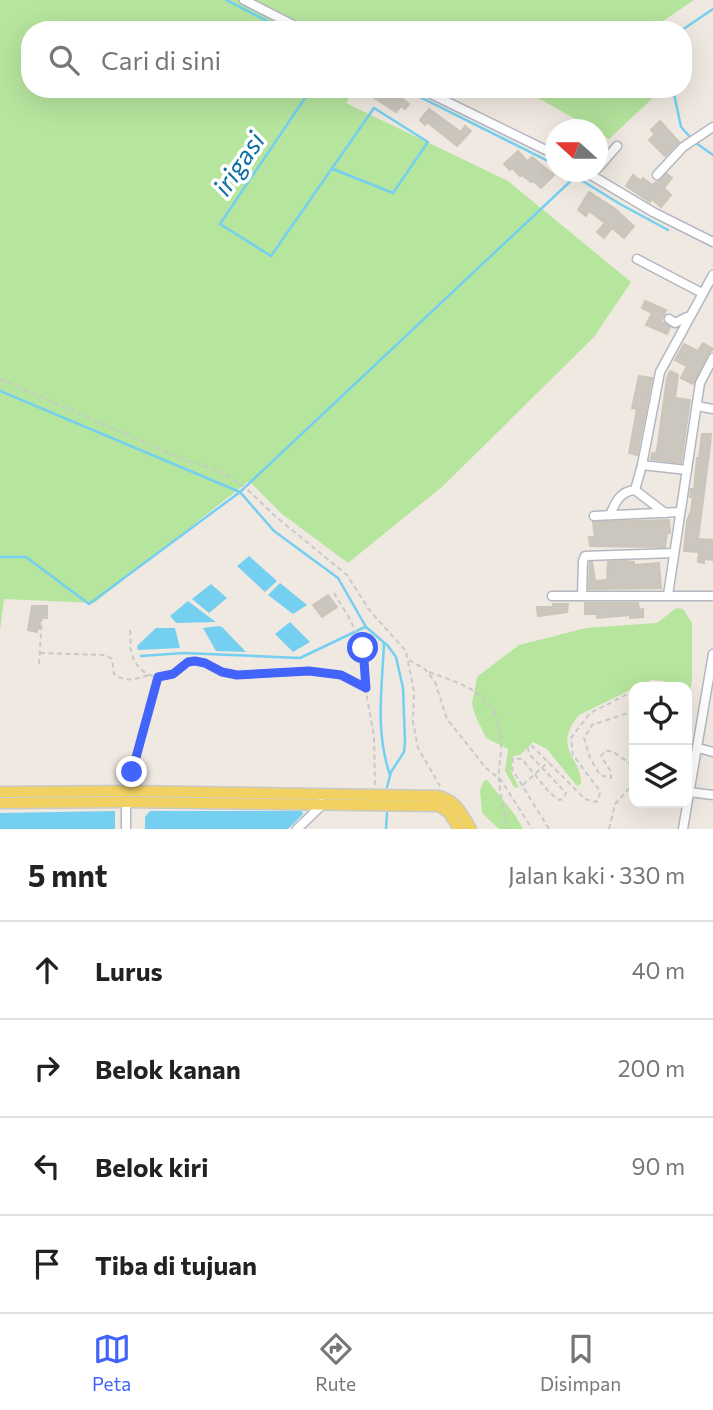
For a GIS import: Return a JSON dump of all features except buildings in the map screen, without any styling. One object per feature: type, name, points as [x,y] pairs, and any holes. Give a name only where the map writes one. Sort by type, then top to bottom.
[{"type":"main road","points":[[0,792],[321,794],[439,806],[449,813],[459,829]]},
{"type":"main road","points":[[390,801],[439,796],[457,805],[471,829]]},
{"type":"main road","points":[[0,803],[126,802],[321,806],[374,800]]},
{"type":"street","points":[[244,0],[285,21]]},
{"type":"street","points":[[439,98],[545,150]]},
{"type":"street","points":[[657,175],[693,140],[713,127]]},
{"type":"street","points":[[608,156],[617,146]]},
{"type":"street","points":[[608,182],[653,212],[713,242]]},
{"type":"street","points":[[637,259],[702,293]]},
{"type":"street","points":[[635,490],[660,372],[713,275]]},
{"type":"street","points":[[669,319],[678,323],[690,314]]},
{"type":"street","points":[[668,595],[701,377],[713,358]]},
{"type":"street","points":[[697,406],[713,409]]},
{"type":"street","points":[[642,465],[687,470]]},
{"type":"street","points":[[635,490],[665,513]]},
{"type":"street","points":[[603,516],[625,493],[635,490]]},
{"type":"street","points":[[603,516],[680,512]]},
{"type":"street","points":[[582,596],[583,559],[588,555],[674,553]]},
{"type":"street","points":[[552,596],[713,596]]},
{"type":"street","points":[[692,777],[713,654]]},
{"type":"street","points":[[698,748],[713,752]]},
{"type":"street","points":[[692,792],[713,795]]},
{"type":"street","points":[[298,829],[321,806],[321,794]]},
{"type":"street","points":[[126,802],[126,829]]},
{"type":"street","points":[[683,829],[686,808]]},
{"type":"path","points":[[0,379],[183,459],[222,472],[247,489],[275,516],[347,575],[370,611],[406,651],[414,692],[412,722],[418,748],[447,799]]},
{"type":"path","points":[[596,554],[604,530],[603,516]]},
{"type":"path","points":[[334,593],[363,648],[375,747],[374,800]]},
{"type":"path","points":[[39,664],[42,618]]},
{"type":"path","points":[[130,630],[131,652],[139,667],[144,673],[158,677],[173,674],[188,662],[195,661],[237,675],[309,671],[341,675],[366,688]]},
{"type":"path","points":[[40,653],[105,655],[112,659],[114,674],[125,681],[150,675]]},
{"type":"path","points":[[408,659],[428,672],[472,689],[485,697],[499,723],[502,744],[498,779],[507,829]]},
{"type":"path","points":[[428,672],[435,682],[447,719],[498,779],[532,829]]},
{"type":"path","points":[[131,791],[132,772],[158,677]]},
{"type":"path","points":[[550,829],[512,769],[513,758],[522,759],[549,792],[559,800],[563,799],[566,793],[529,754],[528,748],[536,748],[585,799],[596,802],[600,791],[573,755],[571,738],[590,712],[629,693]]},
{"type":"path","points":[[629,714],[592,725],[584,738],[590,758],[600,775],[611,778],[611,772],[601,756],[605,751],[612,751],[629,763]]},
{"type":"path","points":[[522,786],[549,761]]},
{"type":"path","points":[[609,829],[615,804],[629,789]]},
{"type":"green space","points":[[0,0],[694,0],[663,21],[21,21],[21,98],[349,98],[346,103],[508,181],[631,282],[594,337],[443,486],[348,563],[282,514],[249,481],[94,603],[4,599],[0,631]]},
{"type":"green space","points":[[538,98],[653,98],[609,139],[608,119],[575,119]]},
{"type":"green space","points":[[676,608],[683,609],[692,623],[692,682],[629,682],[629,691],[579,715],[571,727],[568,745],[581,784],[577,786],[547,749],[533,742],[520,755],[513,756],[511,771],[519,788],[514,787],[505,771],[508,749],[486,738],[475,715],[472,704],[477,677],[519,645],[586,628],[657,623]]},
{"type":"green space","points":[[487,780],[523,829],[499,829],[482,813],[480,790]]},
{"type":"water","points":[[249,556],[277,581],[265,592],[237,566]]},
{"type":"water","points":[[280,583],[307,605],[293,614],[268,595]]},
{"type":"water","points":[[211,584],[227,598],[209,613],[192,599]]},
{"type":"water","points":[[188,601],[216,622],[176,623],[170,616]]},
{"type":"water","points":[[290,622],[310,642],[293,652],[275,634]]},
{"type":"water","points":[[219,626],[246,652],[216,651],[203,628]]},
{"type":"water","points":[[156,628],[175,628],[180,648],[138,650],[137,646]]},
{"type":"water","points":[[115,811],[115,829],[0,829],[0,813]]},
{"type":"water","points":[[150,811],[302,811],[303,814],[288,829],[145,829],[145,817]]},
{"type":"waterway","points":[[226,0],[267,21]]},
{"type":"waterway","points":[[692,23],[713,9]]},
{"type":"waterway","name":"irigasi","points":[[305,98],[220,224],[271,256],[374,108],[428,142],[393,193],[333,169]]},
{"type":"waterway","points":[[422,98],[545,160]]},
{"type":"waterway","points":[[675,98],[681,127],[691,138]]},
{"type":"waterway","points":[[696,143],[713,155]]},
{"type":"waterway","points":[[0,557],[26,557],[89,604],[240,492],[570,182]]},
{"type":"waterway","points":[[584,182],[668,230]]},
{"type":"waterway","points":[[0,391],[240,492],[274,531],[338,578],[366,627],[388,646],[396,657],[403,688],[405,742],[404,752],[391,772],[387,787]]},
{"type":"waterway","points":[[141,656],[183,653],[300,658],[365,627]]},
{"type":"waterway","points":[[384,643],[381,726],[390,775]]},
{"type":"waterway","points":[[386,829],[387,813]]},
{"type":"route","points":[[132,772],[158,677],[173,674],[188,662],[195,661],[237,675],[309,671],[341,675],[366,688],[363,648]]}]
